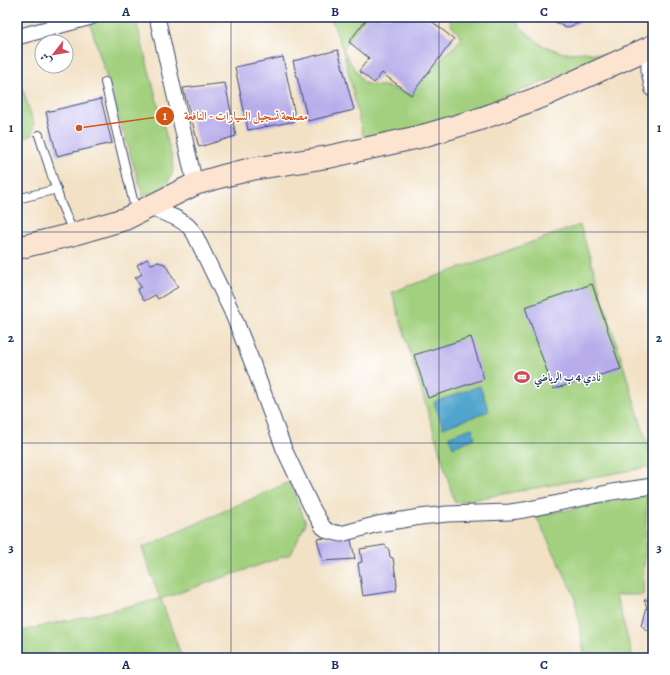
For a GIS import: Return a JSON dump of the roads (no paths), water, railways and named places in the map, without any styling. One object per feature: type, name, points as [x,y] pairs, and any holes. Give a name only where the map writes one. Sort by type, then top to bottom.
[{"type":"main road","points":[[17,248],[121,221],[195,184],[252,169],[328,157],[419,137],[477,120],[541,97],[651,47]]},
{"type":"street","points":[[17,37],[91,17]]},
{"type":"street","points":[[158,17],[195,184]]},
{"type":"street","points":[[651,47],[649,71],[653,90]]},
{"type":"street","points":[[143,211],[172,216],[183,221],[191,228],[197,238],[232,312],[284,449],[317,516],[323,527],[328,532],[341,534],[378,524],[420,516],[510,512],[555,505],[612,492],[653,486]]},
{"type":"lane","points":[[105,82],[143,211]]},
{"type":"lane","points":[[39,135],[74,234]]},
{"type":"lane","points":[[17,199],[57,189]]},
{"type":"water","points":[[480,386],[489,411],[443,428],[434,402]]},
{"type":"water","points":[[472,428],[475,438],[453,447],[449,436]]},
{"type":"place","name":"مصلحة تسجيل السيارات - النافعة","points":[[79,128]]},
{"type":"place","name":"نادي 4 ب الرياضي","points":[[522,377]]}]
